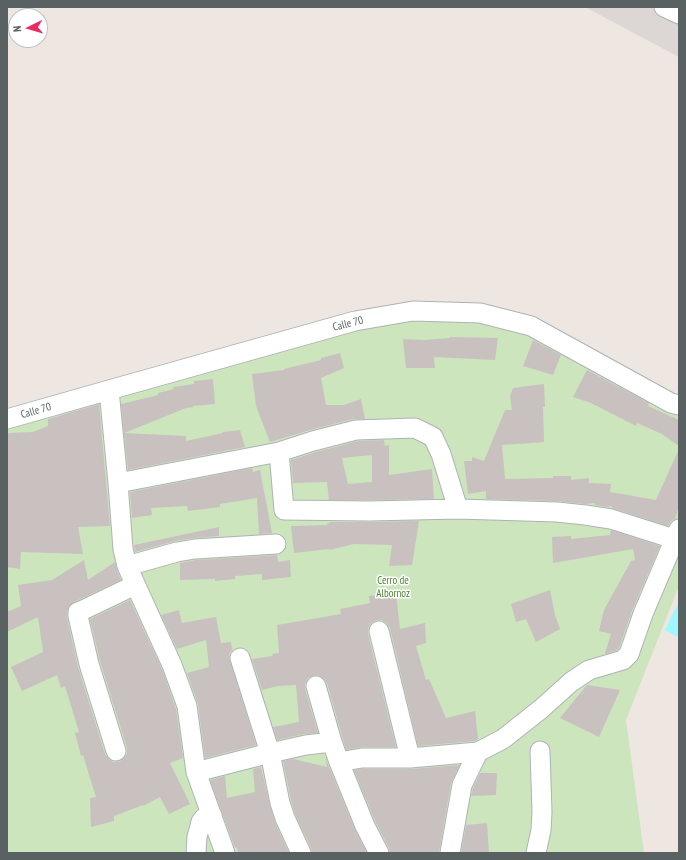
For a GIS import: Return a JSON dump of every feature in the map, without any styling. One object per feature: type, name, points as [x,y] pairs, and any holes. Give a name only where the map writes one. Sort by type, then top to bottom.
[{"type":"street","points":[[664,7],[679,14]]},
{"type":"street","name":"Calle 70","points":[[7,419],[355,321],[413,311],[480,313],[531,326],[671,403],[679,405]]},
{"type":"street","points":[[109,390],[123,549],[127,566],[172,665],[187,706],[196,772],[225,853]]},
{"type":"street","points":[[118,483],[279,452],[313,441],[356,430],[415,428],[433,437],[441,454],[458,509]]},
{"type":"street","points":[[279,452],[284,510],[370,511],[458,509],[557,512],[585,514],[677,534],[643,614],[629,654],[623,660],[589,670],[571,682],[504,739],[478,752],[410,758],[362,758],[339,762]]},
{"type":"street","points":[[127,566],[177,552],[195,549],[276,544]]},
{"type":"street","points":[[116,751],[89,664],[78,612],[136,585]]},
{"type":"street","points":[[379,631],[410,758]]},
{"type":"street","points":[[240,658],[270,753],[280,804],[301,853]]},
{"type":"street","points":[[316,686],[339,762],[365,826],[379,853]]},
{"type":"street","points":[[196,772],[306,745],[332,742]]},
{"type":"street","points":[[536,853],[541,830],[542,812],[540,751]]},
{"type":"street","points":[[450,853],[462,785],[478,752]]},
{"type":"street","points":[[196,853],[197,838],[201,822],[204,818],[212,815]]},
{"type":"shaded area","points":[[585,7],[679,7],[679,57]]},
{"type":"green space","name":"Cerro de Albornoz","points":[[480,318],[531,330],[679,410],[679,586],[626,720],[644,853],[7,853],[7,414],[362,320]]},
{"type":"water","points":[[677,605],[679,606],[679,633],[677,637],[665,630]]},
{"type":"building","points":[[450,337],[498,338],[495,360],[434,357],[435,368],[406,368],[403,339],[424,340]]},
{"type":"building","points":[[533,340],[561,355],[553,375],[523,366]]},
{"type":"building","points":[[340,353],[344,368],[321,378],[326,405],[344,405],[361,399],[365,419],[353,419],[270,442],[256,406],[252,374],[284,370]]},
{"type":"building","points":[[587,370],[649,403],[648,406],[679,420],[679,446],[662,434],[637,423],[636,426],[591,403],[573,397]]},
{"type":"building","points":[[213,379],[215,404],[186,408],[124,433],[121,404],[158,395],[158,393],[174,389],[173,387],[194,384],[194,381]]},
{"type":"building","points":[[544,384],[544,442],[502,445],[505,479],[553,478],[553,476],[571,476],[571,480],[589,478],[589,483],[611,484],[610,492],[656,500],[679,449],[679,506],[675,519],[672,520],[668,526],[612,508],[612,506],[606,507],[595,505],[595,503],[585,504],[557,501],[486,499],[486,491],[468,494],[464,461],[472,461],[472,457],[484,461],[505,410],[512,410],[510,396],[513,388]]},
{"type":"building","points":[[99,404],[110,526],[78,527],[83,554],[21,552],[20,569],[7,567],[7,433],[33,432],[48,426],[48,419]]},
{"type":"building","points":[[240,430],[245,447],[128,470],[124,433],[186,436],[186,441],[223,433],[222,432]]},
{"type":"building","points":[[384,440],[385,446],[389,445],[389,475],[432,469],[434,499],[329,500],[327,482],[293,483],[291,460],[358,441]],"holes":[[[372,455],[372,482],[348,484],[342,458]]]},
{"type":"building","points":[[252,468],[253,472],[260,470],[272,533],[259,534],[257,498],[220,504],[220,507],[188,511],[187,506],[151,508],[152,515],[132,518],[130,492]]},
{"type":"building","points":[[419,521],[412,565],[389,566],[392,545],[354,544],[329,550],[294,553],[291,526],[328,525],[327,523],[330,522]]},
{"type":"building","points":[[219,527],[219,536],[175,541],[135,552],[134,545]]},
{"type":"building","points":[[611,530],[660,546],[632,611],[619,648],[606,654],[605,653],[611,634],[599,631],[604,610],[631,561],[635,560],[633,549],[553,563],[552,537],[571,536],[571,539],[610,535]]},
{"type":"building","points":[[277,555],[278,562],[290,560],[291,577],[262,580],[262,574],[235,576],[235,579],[215,581],[215,579],[180,580],[180,563],[196,560]]},
{"type":"building","points":[[84,560],[88,580],[115,562],[121,580],[74,602],[69,606],[67,612],[78,667],[105,754],[113,762],[119,762],[127,754],[127,748],[100,661],[90,619],[130,600],[162,669],[176,709],[183,758],[170,763],[190,804],[169,814],[160,797],[143,806],[114,816],[114,821],[91,827],[90,798],[96,797],[83,755],[81,756],[75,733],[79,732],[65,686],[61,688],[57,675],[22,691],[11,667],[43,652],[38,617],[7,632],[7,612],[21,606],[18,585],[52,580]]},
{"type":"building","points":[[550,590],[555,615],[560,629],[536,642],[526,619],[516,622],[511,604]]},
{"type":"building","points":[[396,593],[400,629],[425,623],[426,643],[416,646],[426,680],[429,679],[446,718],[475,711],[478,739],[475,741],[418,746],[390,628],[387,623],[382,620],[377,620],[371,623],[368,628],[368,634],[396,747],[362,747],[346,750],[327,683],[318,675],[308,678],[305,684],[305,689],[318,733],[304,734],[277,740],[273,727],[299,722],[296,685],[278,686],[262,690],[252,659],[273,656],[272,654],[279,653],[277,625],[341,614],[340,609],[370,603],[369,596]]},
{"type":"building","points":[[179,610],[182,623],[216,617],[221,643],[231,642],[232,650],[229,655],[230,661],[256,745],[205,758],[198,704],[187,673],[209,667],[206,640],[177,649],[161,615]]},
{"type":"building","points":[[587,685],[620,690],[599,737],[560,718]]},
{"type":"building","points":[[325,757],[355,830],[367,853],[312,853],[295,814],[283,761],[293,759],[327,767]]},
{"type":"building","points":[[460,765],[451,783],[439,853],[390,853],[354,770],[411,769]]},
{"type":"building","points":[[261,767],[275,822],[289,853],[238,853],[237,847],[235,848],[210,780],[225,776],[227,798],[255,792],[253,769]]},
{"type":"building","points":[[480,773],[497,773],[496,795],[471,796]]},
{"type":"building","points":[[487,823],[489,853],[461,853],[466,825]]}]
